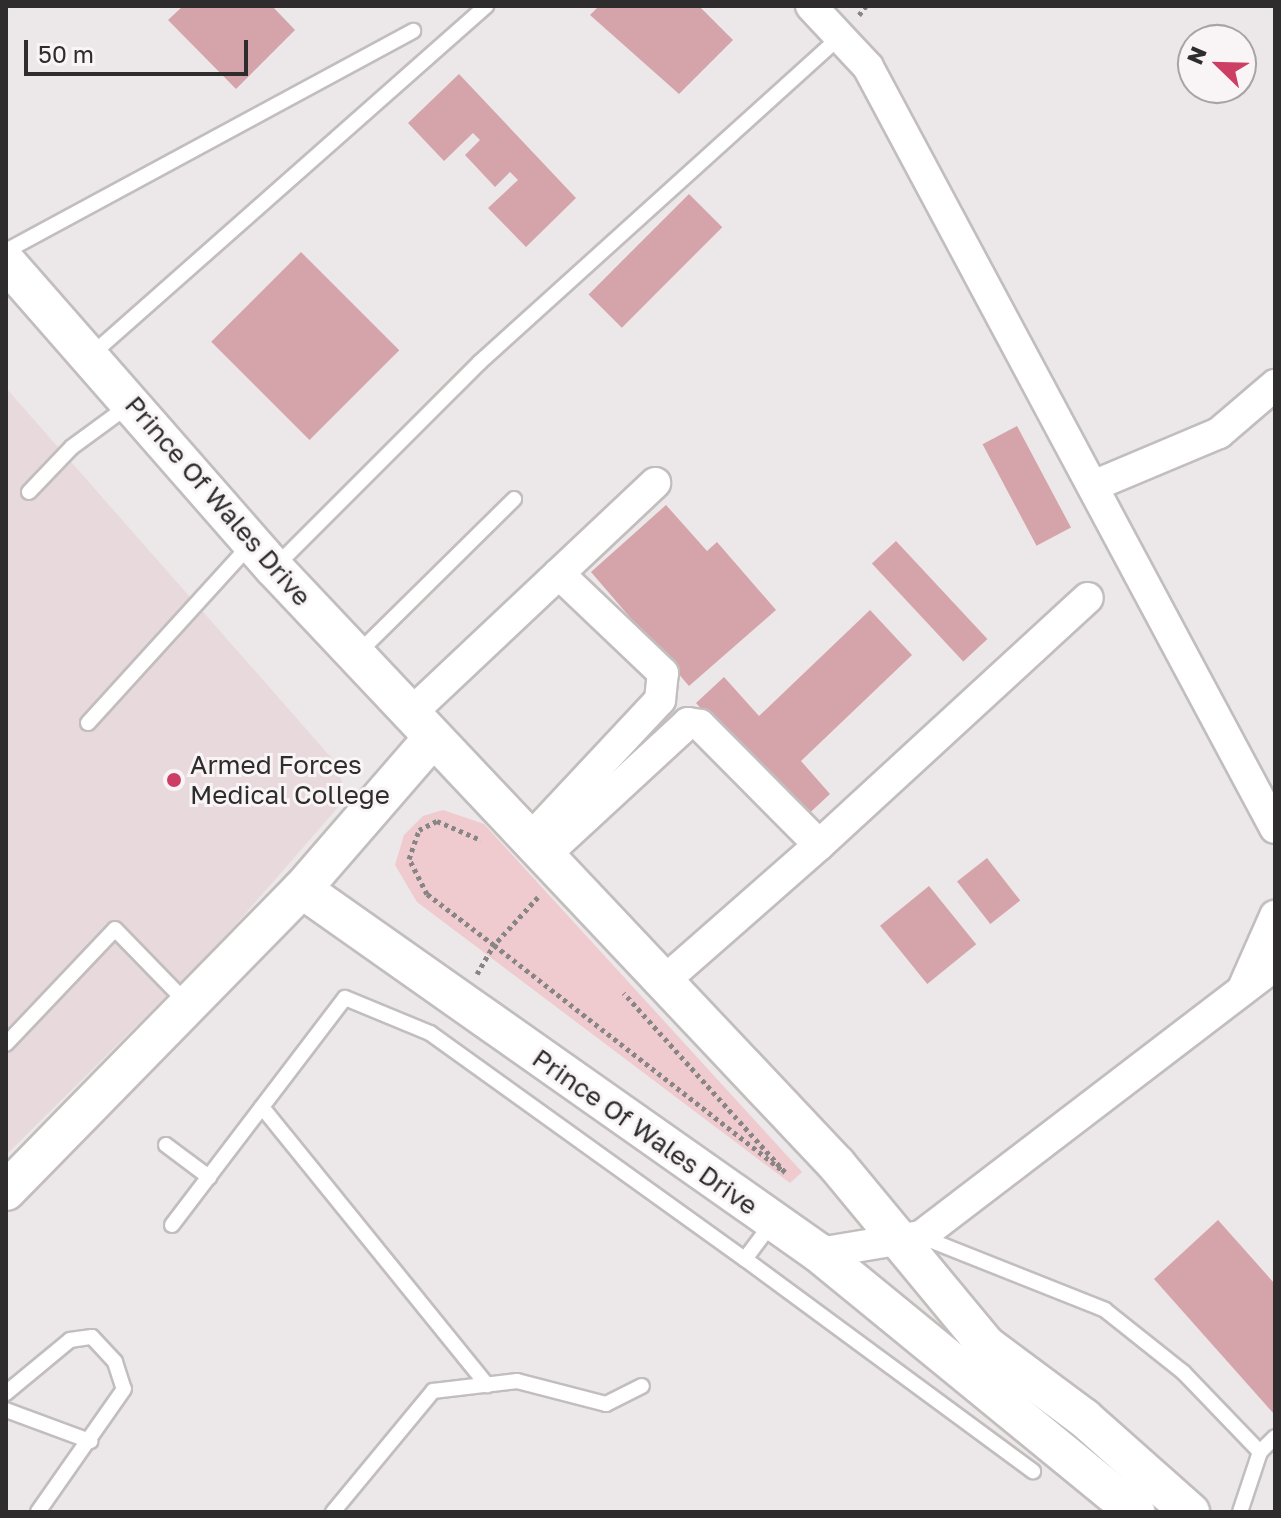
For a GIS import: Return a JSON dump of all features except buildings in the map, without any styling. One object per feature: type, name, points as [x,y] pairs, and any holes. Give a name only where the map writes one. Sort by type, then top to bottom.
[{"type":"street","points":[[811,6],[868,67],[1275,828]]},
{"type":"street","name":"Prince Of Wales Drive","points":[[6,262],[263,555],[422,726],[534,861],[663,982],[909,1236],[986,1345],[1084,1418],[1190,1512]]},
{"type":"street","points":[[1093,486],[1219,433],[1275,385]]},
{"type":"street","points":[[9,1180],[302,889],[422,726],[559,574],[655,483]]},
{"type":"street","points":[[534,861],[660,700],[663,673],[559,574]]},
{"type":"street","points":[[663,982],[819,845],[1088,598]]},
{"type":"street","points":[[534,861],[688,723],[700,725],[819,845]]},
{"type":"street","name":"Prince Of Wales Drive","points":[[302,889],[819,1253],[1135,1512]]},
{"type":"street","points":[[1241,992],[1275,916]]},
{"type":"street","points":[[819,1253],[909,1236],[1275,965]]},
{"type":"lane","points":[[90,356],[486,6]]},
{"type":"lane","points":[[6,251],[413,31]]},
{"type":"lane","points":[[88,723],[263,555],[840,37]]},
{"type":"lane","points":[[29,492],[72,447],[131,403]]},
{"type":"lane","points":[[356,655],[514,499]]},
{"type":"lane","points":[[6,1044],[115,929],[189,1004]]},
{"type":"lane","points":[[172,1225],[345,998],[430,1033],[1033,1471]]},
{"type":"lane","points":[[262,1107],[487,1385]]},
{"type":"lane","points":[[166,1145],[209,1177]]},
{"type":"lane","points":[[745,1259],[772,1222]]},
{"type":"lane","points":[[909,1236],[1105,1310],[1183,1372],[1260,1452]]},
{"type":"lane","points":[[6,1393],[70,1340],[92,1337],[115,1362],[124,1389],[38,1512]]},
{"type":"lane","points":[[333,1512],[433,1391],[517,1381],[606,1404],[642,1386]]},
{"type":"lane","points":[[6,1410],[90,1441]]},
{"type":"lane","points":[[1240,1512],[1260,1452],[1275,1437]]},
{"type":"path","points":[[489,845],[437,821],[419,830],[409,859],[427,894],[785,1172],[620,988]]},
{"type":"path","points":[[534,861],[538,897],[548,908]]},
{"type":"path","points":[[459,1002],[494,945],[538,897]]},
{"type":"shaded area","name":"Armed Forces Medical College","points":[[6,388],[336,763],[347,797],[218,945],[6,1155]]},
{"type":"shaded area","points":[[443,810],[484,824],[802,1172],[790,1183],[417,902],[395,865],[404,835],[423,816]]},
{"type":"place","name":"Armed Forces Medical College","points":[[174,780]]}]
